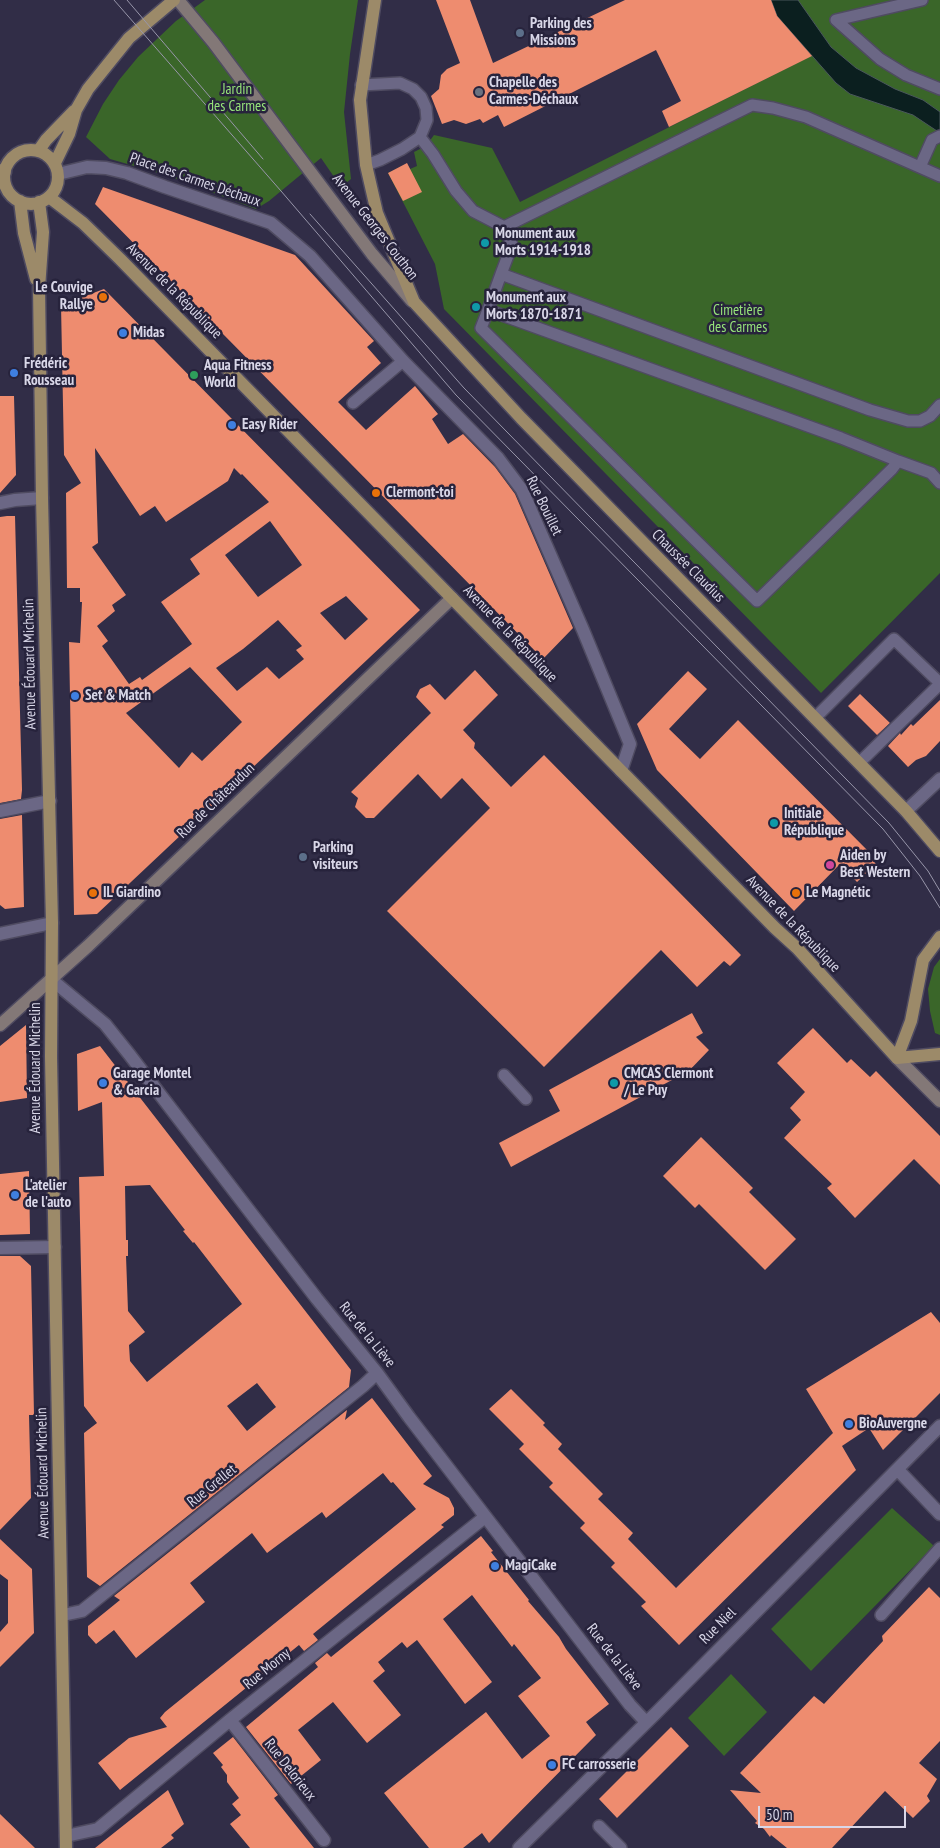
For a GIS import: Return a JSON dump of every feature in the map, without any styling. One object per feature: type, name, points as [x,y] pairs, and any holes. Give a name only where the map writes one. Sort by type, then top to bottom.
[{"type":"main road","points":[[56,168],[76,110],[88,88],[124,44],[174,0]]},
{"type":"main road","points":[[376,0],[360,100],[366,165],[377,213],[414,302]]},
{"type":"main road","points":[[39,150],[46,140],[76,110]]},
{"type":"main road","points":[[28,150],[39,150],[49,156],[56,168],[58,182],[44,200],[29,204],[10,198],[2,171],[15,155],[28,150]]},
{"type":"main road","name":"Avenue Édouard Michelin","points":[[10,198],[24,233],[39,288]]},
{"type":"main road","name":"Avenue Édouard Michelin","points":[[44,200],[39,288],[42,498],[50,801],[52,924],[51,1057],[66,1842]]},
{"type":"main road","name":"Avenue de la République","points":[[44,200],[83,223],[120,259],[768,921],[797,948],[897,1058]]},
{"type":"main road","name":"Chaussée Claudius","points":[[414,302],[521,418],[906,811],[940,851]]},
{"type":"main road","points":[[921,828],[940,831]]},
{"type":"main road","points":[[940,937],[923,960],[911,1021],[897,1058],[940,1054]]},
{"type":"street","name":"Avenue Georges Couthon","points":[[178,0],[213,42],[372,254],[414,302]]},
{"type":"street","name":"Place des Carmes Déchaux","points":[[56,168],[106,168],[128,173],[271,222],[310,256]]},
{"type":"street","name":"Rue Bouillet","points":[[310,256],[403,361],[498,458],[522,490],[630,744],[621,771]]},
{"type":"street","points":[[0,503],[42,498]]},
{"type":"street","name":"Rue de Châteaudun","points":[[0,1025],[52,980],[452,598]]},
{"type":"street","points":[[906,811],[940,779]]},
{"type":"street","points":[[0,811],[50,801]]},
{"type":"street","points":[[0,934],[52,924]]},
{"type":"street","name":"Rue de la Liève","points":[[52,980],[105,1024],[317,1299],[377,1373],[630,1705],[646,1722]]},
{"type":"street","name":"Avenue de la République","points":[[897,1058],[940,1101]]},
{"type":"street","points":[[0,1248],[55,1248]]},
{"type":"street","name":"Rue Grellet","points":[[62,1615],[82,1611],[377,1373]]},
{"type":"street","name":"Rue Niel","points":[[519,1848],[940,1426]]},
{"type":"street","points":[[898,1470],[940,1514]]},
{"type":"street","name":"Rue Morny","points":[[66,1842],[98,1829],[230,1720],[485,1516]]},
{"type":"street","name":"Rue Delorieux","points":[[230,1720],[324,1840]]},
{"type":"lane","points":[[922,0],[836,20],[880,59],[906,75],[940,89]]},
{"type":"lane","points":[[361,85],[400,83],[413,89],[421,97],[426,108],[427,120],[420,137],[402,149],[366,165]]},
{"type":"lane","points":[[504,228],[752,105],[806,116],[940,176]]},
{"type":"lane","points":[[920,166],[932,140],[939,136]]},
{"type":"lane","points":[[420,137],[456,191],[473,211],[504,228],[512,245],[482,328],[757,601],[898,461]]},
{"type":"lane","points":[[501,274],[870,410],[908,421],[920,421],[930,416],[940,405]]},
{"type":"lane","points":[[488,310],[859,445],[931,473],[940,483]]},
{"type":"lane","points":[[353,403],[403,361]]},
{"type":"lane","points":[[815,718],[894,639],[940,683],[859,763]]},
{"type":"lane","points":[[504,1075],[526,1098]]},
{"type":"lane","points":[[881,1614],[940,1548]]},
{"type":"lane","points":[[599,1826],[620,1848]]},
{"type":"green space","name":"Jardin des Carmes","points":[[205,0],[358,0],[344,112],[351,179],[341,187],[321,158],[269,201],[256,209],[169,176],[110,159],[86,137],[103,104],[119,80],[138,57],[176,21]]},
{"type":"green space","name":"Cimetière des Carmes","points":[[798,0],[940,0],[940,573],[821,693],[444,309],[435,264],[388,173],[407,164],[410,169],[417,166],[414,152],[426,146],[434,135],[492,148],[520,202],[811,56]]},
{"type":"green space","points":[[940,959],[940,1035],[935,1033],[928,989],[934,967]]},
{"type":"green space","points":[[892,1508],[934,1546],[811,1671],[771,1629]]},
{"type":"green space","points":[[731,1674],[767,1712],[724,1756],[688,1718]]},
{"type":"shaded area","points":[[771,0],[798,0],[831,47],[856,68],[895,89],[923,100],[940,112],[940,133],[913,115],[850,94],[836,83],[777,16]]},
{"type":"building","points":[[436,0],[470,0],[493,63],[625,0],[771,0],[777,16],[812,56],[669,127],[662,111],[681,101],[656,50],[504,127],[498,115],[483,123],[480,119],[466,124],[454,120],[442,124],[431,96],[439,89],[441,75],[447,69],[460,63]]},
{"type":"building","points":[[407,163],[422,192],[403,201],[388,173]]},
{"type":"building","points":[[103,187],[295,255],[374,341],[367,347],[381,363],[338,402],[366,430],[415,386],[438,414],[432,419],[448,444],[463,434],[495,467],[515,494],[573,628],[543,659],[95,204]]},
{"type":"building","points":[[104,289],[420,610],[97,914],[74,915],[69,642],[80,643],[82,602],[80,602],[80,588],[67,588],[66,493],[81,483],[64,455],[61,305]],"holes":[[[95,448],[140,516],[155,506],[166,522],[228,481],[234,468],[269,502],[190,559],[200,574],[161,602],[192,644],[142,680],[140,677],[129,684],[102,646],[108,641],[97,626],[115,611],[112,605],[126,595],[92,547],[98,543]],[[270,521],[302,565],[258,597],[225,555]],[[346,596],[368,619],[345,640],[320,613]],[[278,620],[302,646],[296,650],[304,659],[279,679],[267,667],[237,691],[216,668],[243,649]],[[190,667],[242,722],[202,761],[192,752],[179,768],[126,713]]]},
{"type":"building","points":[[0,396],[14,396],[16,475],[0,493]]},
{"type":"building","points":[[15,516],[22,790],[21,799],[0,803],[0,517]]},
{"type":"building","points":[[475,670],[498,695],[463,730],[475,743],[474,748],[511,787],[544,755],[741,955],[730,966],[724,961],[697,987],[661,950],[544,1067],[387,911],[490,808],[462,778],[441,799],[418,774],[374,818],[366,818],[355,807],[358,798],[351,792],[431,713],[416,697],[420,689],[430,684],[445,700]]},
{"type":"building","name":"Initiale République","points":[[688,671],[707,689],[669,729],[700,759],[738,720],[873,856],[871,858],[876,864],[857,882],[840,864],[794,911],[657,770],[637,724]]},
{"type":"building","points":[[860,694],[890,723],[877,735],[848,706]]},
{"type":"building","points":[[940,700],[940,741],[926,756],[916,760],[908,767],[888,746],[900,733],[901,735],[911,724],[913,726]]},
{"type":"building","points":[[22,815],[24,907],[5,909],[0,905],[0,819]]},
{"type":"building","name":"CMCAS Clermont / Le Puy","points":[[692,1013],[703,1033],[696,1037],[709,1050],[684,1076],[683,1074],[511,1167],[499,1143],[560,1111],[549,1090]]},
{"type":"building","points":[[26,1025],[27,1098],[0,1102],[0,1046]]},
{"type":"building","points":[[813,1028],[847,1063],[851,1059],[870,1077],[876,1071],[940,1136],[940,1185],[914,1159],[855,1218],[827,1188],[832,1184],[784,1138],[801,1120],[790,1108],[805,1092],[777,1063]]},
{"type":"building","points":[[100,1046],[351,1370],[349,1387],[100,1586],[87,1577],[84,1433],[97,1423],[84,1406],[79,1177],[104,1176],[102,1102],[78,1111],[77,1054]],"holes":[[[150,1185],[185,1230],[183,1231],[194,1242],[242,1304],[147,1382],[130,1361],[129,1345],[145,1332],[128,1311],[126,1256],[128,1256],[128,1240],[126,1240],[125,1186]],[[257,1383],[276,1407],[247,1431],[227,1406]]]},
{"type":"building","points":[[701,1137],[753,1188],[749,1192],[796,1239],[765,1270],[699,1204],[695,1208],[663,1176]]},
{"type":"building","name":"L'atelier de l'auto","points":[[29,1171],[30,1234],[0,1235],[0,1174]]},
{"type":"building","points":[[0,1256],[20,1256],[31,1266],[34,1415],[29,1415],[31,1498],[0,1530]]},
{"type":"building","points":[[931,1312],[940,1323],[940,1393],[883,1450],[869,1428],[842,1446],[856,1470],[679,1645],[641,1606],[646,1602],[611,1567],[615,1563],[580,1528],[585,1523],[549,1487],[553,1483],[519,1449],[524,1444],[489,1409],[511,1389],[545,1423],[543,1425],[562,1444],[558,1449],[603,1494],[598,1499],[633,1533],[628,1539],[676,1588],[833,1433],[806,1389]]},
{"type":"building","points":[[372,1398],[432,1476],[423,1484],[449,1498],[454,1508],[454,1515],[441,1525],[444,1527],[313,1634],[318,1640],[304,1651],[299,1645],[120,1790],[98,1763],[129,1738],[167,1727],[160,1718],[165,1712],[416,1509],[383,1473],[326,1518],[322,1512],[267,1553],[252,1533],[190,1583],[205,1602],[136,1658],[114,1630],[96,1644],[88,1635],[88,1626],[120,1600],[114,1596],[347,1410],[345,1420]]},
{"type":"building","points":[[481,1536],[528,1601],[559,1637],[566,1649],[609,1704],[586,1722],[596,1735],[489,1843],[482,1833],[463,1848],[429,1848],[384,1793],[486,1712],[522,1759],[550,1736],[518,1696],[541,1678],[514,1644],[512,1647],[472,1595],[443,1619],[492,1682],[465,1704],[417,1640],[407,1648],[402,1642],[378,1662],[385,1671],[373,1681],[401,1715],[367,1743],[333,1702],[298,1730],[321,1760],[291,1784],[246,1727],[318,1667],[315,1663],[327,1653],[331,1657]]},
{"type":"building","points":[[0,1539],[32,1569],[34,1633],[0,1667],[0,1632],[8,1623],[8,1580],[0,1574]]},
{"type":"building","points":[[929,1587],[940,1598],[940,1741],[919,1763],[937,1779],[927,1796],[930,1801],[913,1818],[885,1791],[832,1848],[787,1848],[771,1835],[770,1837],[764,1829],[755,1823],[757,1821],[730,1790],[761,1793],[740,1773],[814,1696],[824,1704],[883,1641],[882,1636]]},
{"type":"building","points":[[671,1727],[689,1746],[617,1818],[599,1799]]},
{"type":"building","points":[[233,1737],[278,1795],[274,1798],[314,1848],[250,1848],[230,1824],[241,1815],[232,1804],[239,1798],[227,1782],[227,1775],[221,1767],[223,1765],[213,1753]]},
{"type":"building","points":[[168,1790],[184,1824],[171,1835],[174,1838],[161,1848],[95,1848]]},
{"type":"building","points":[[0,1814],[35,1848],[0,1848]]},
{"type":"tram line","points":[[114,0],[456,395],[883,829],[920,876],[940,908]]},
{"type":"tram line","points":[[127,0],[263,159]]},
{"type":"tram line","points":[[310,214],[464,388],[889,823],[928,871],[940,891]]},
{"type":"place","name":"Parking des Missions","points":[[520,33]]},
{"type":"place","name":"Chapelle des Carmes-Déchaux","points":[[479,92]]},
{"type":"place","name":"Monument aux Morts 1914-1918","points":[[485,243]]},
{"type":"place","name":"Le Couvige Rallye","points":[[103,297]]},
{"type":"place","name":"Monument aux Morts 1870-1871","points":[[476,307]]},
{"type":"place","name":"Midas","points":[[123,333]]},
{"type":"place","name":"Frédéric Rousseau","points":[[14,373]]},
{"type":"place","name":"Aqua Fitness World","points":[[194,375]]},
{"type":"place","name":"Easy Rider","points":[[232,425]]},
{"type":"place","name":"Clermont-toi","points":[[376,493]]},
{"type":"place","name":"Set & Match","points":[[75,696]]},
{"type":"place","name":"Initiale République","points":[[774,823]]},
{"type":"place","name":"Parking visiteurs","points":[[303,857]]},
{"type":"place","name":"Aiden by Best Western","points":[[830,865]]},
{"type":"place","name":"IL Giardino","points":[[93,893]]},
{"type":"place","name":"Le Magnétic","points":[[796,893]]},
{"type":"place","name":"Garage Montel & Garcia","points":[[103,1083]]},
{"type":"place","name":"CMCAS Clermont / Le Puy","points":[[614,1083]]},
{"type":"place","name":"L'atelier de l'auto","points":[[15,1195]]},
{"type":"place","name":"BioAuvergne","points":[[849,1424]]},
{"type":"place","name":"MagiCake","points":[[495,1566]]},
{"type":"place","name":"FC carrosserie","points":[[552,1765]]}]
